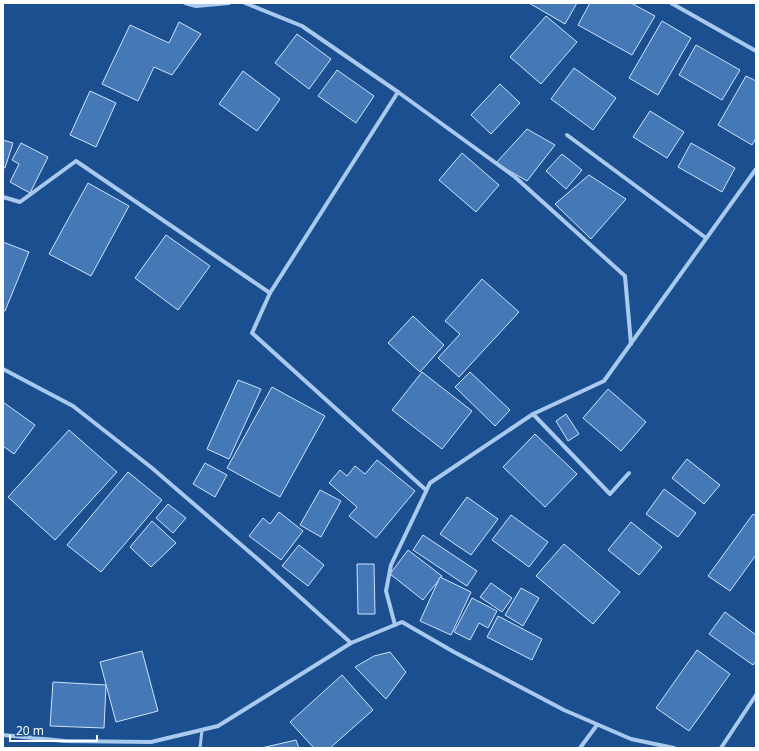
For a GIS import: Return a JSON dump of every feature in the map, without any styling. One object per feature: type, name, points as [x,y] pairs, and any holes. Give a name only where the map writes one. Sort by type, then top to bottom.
[{"type":"street","points":[[185,3],[196,6],[229,3]]},
{"type":"street","points":[[245,3],[302,26],[398,92],[515,177],[625,276],[631,344]]},
{"type":"street","points":[[671,3],[756,51]]},
{"type":"street","points":[[398,92],[270,292],[252,333],[426,490]]},
{"type":"street","points":[[567,135],[706,238]]},
{"type":"street","points":[[3,197],[20,202],[76,161],[270,292]]},
{"type":"street","points":[[395,625],[386,591],[391,565],[430,483],[533,414],[604,381],[756,169]]},
{"type":"street","points":[[3,369],[73,406],[152,468],[260,561],[351,643]]},
{"type":"street","points":[[533,414],[610,494],[629,473]]},
{"type":"street","points":[[3,735],[65,741],[152,742],[218,726],[351,643],[402,622],[564,710],[631,739],[654,746],[674,748]]},
{"type":"street","points":[[721,748],[756,695]]},
{"type":"street","points":[[580,748],[597,725]]},
{"type":"lane","points":[[200,748],[202,730]]},
{"type":"building","points":[[529,3],[577,3],[565,24]]},
{"type":"building","points":[[590,3],[631,3],[655,16],[632,55],[578,25]]},
{"type":"building","points":[[546,16],[577,42],[541,84],[510,57]]},
{"type":"building","points":[[662,21],[691,38],[658,95],[629,78]]},
{"type":"building","points":[[179,22],[201,34],[172,75],[154,67],[138,101],[102,84],[130,25],[169,43]]},
{"type":"building","points":[[297,34],[331,59],[309,89],[275,63]]},
{"type":"building","points":[[696,45],[740,70],[722,100],[679,75]]},
{"type":"building","points":[[574,68],[616,98],[593,130],[551,99]]},
{"type":"building","points":[[337,70],[374,96],[356,123],[318,96]]},
{"type":"building","points":[[243,71],[280,99],[257,131],[219,104]]},
{"type":"building","points":[[746,76],[756,81],[756,138],[752,145],[718,125]]},
{"type":"building","points":[[500,84],[520,103],[491,134],[471,115]]},
{"type":"building","points":[[90,91],[116,103],[96,147],[70,135]]},
{"type":"building","points":[[650,111],[684,132],[667,158],[633,137]]},
{"type":"building","points":[[527,129],[555,145],[527,181],[496,163]]},
{"type":"building","points":[[3,140],[13,143],[5,168],[3,167]]},
{"type":"building","points":[[21,143],[48,157],[30,193],[10,182],[19,164],[12,160]]},
{"type":"building","points":[[691,143],[735,168],[722,192],[678,167]]},
{"type":"building","points":[[462,153],[499,185],[476,212],[439,180]]},
{"type":"building","points":[[562,154],[582,170],[566,189],[546,171]]},
{"type":"building","points":[[589,175],[626,199],[591,239],[555,204]]},
{"type":"building","points":[[88,183],[129,206],[91,276],[49,254]]},
{"type":"building","points":[[166,235],[210,266],[178,310],[135,278]]},
{"type":"building","points":[[3,242],[29,252],[5,311],[3,310]]},
{"type":"building","points":[[482,279],[519,312],[459,377],[438,358],[460,334],[445,321]]},
{"type":"building","points":[[413,316],[444,345],[420,372],[388,343]]},
{"type":"building","points":[[422,372],[472,411],[442,449],[392,410]]},
{"type":"building","points":[[470,372],[510,410],[495,426],[455,387]]},
{"type":"building","points":[[238,380],[261,389],[229,459],[207,449]]},
{"type":"building","points":[[272,387],[325,416],[280,497],[227,468]]},
{"type":"building","points":[[608,389],[646,422],[621,451],[583,418]]},
{"type":"building","points":[[3,402],[35,425],[14,454],[3,446]]},
{"type":"building","points":[[566,414],[579,434],[568,441],[556,421]]},
{"type":"building","points":[[69,430],[117,472],[55,540],[8,497]]},
{"type":"building","points":[[535,434],[577,474],[545,507],[503,467]]},
{"type":"building","points":[[687,459],[720,485],[704,504],[672,478]]},
{"type":"building","points":[[377,460],[415,491],[376,538],[349,516],[357,507],[329,483],[340,470],[347,476],[355,466],[365,474]]},
{"type":"building","points":[[205,463],[227,475],[215,497],[193,484]]},
{"type":"building","points":[[128,472],[162,500],[101,572],[67,545]]},
{"type":"building","points":[[664,489],[696,513],[678,537],[646,514]]},
{"type":"building","points":[[320,490],[341,501],[321,537],[300,525]]},
{"type":"building","points":[[467,497],[498,519],[471,555],[440,534]]},
{"type":"building","points":[[168,504],[186,518],[173,533],[156,518]]},
{"type":"building","points":[[279,512],[303,531],[281,560],[249,536],[263,518],[270,524]]},
{"type":"building","points":[[753,514],[756,516],[756,555],[730,591],[708,576]]},
{"type":"building","points":[[511,515],[548,542],[529,567],[492,540]]},
{"type":"building","points":[[152,521],[176,543],[151,567],[130,547]]},
{"type":"building","points":[[631,522],[662,547],[639,575],[608,550]]},
{"type":"building","points":[[423,535],[477,571],[467,586],[413,550]]},
{"type":"building","points":[[564,544],[620,592],[593,624],[536,576]]},
{"type":"building","points":[[299,545],[324,565],[308,586],[282,566]]},
{"type":"building","points":[[408,550],[442,576],[423,600],[390,574]]},
{"type":"building","points":[[357,564],[374,564],[375,614],[358,614]]},
{"type":"building","points":[[440,577],[471,592],[451,635],[420,621]]},
{"type":"building","points":[[491,583],[512,598],[502,612],[480,597]]},
{"type":"building","points":[[521,588],[539,598],[523,626],[505,615]]},
{"type":"building","points":[[472,598],[497,611],[488,628],[479,623],[470,640],[454,632]]},
{"type":"building","points":[[725,612],[756,635],[756,661],[753,665],[709,634]]},
{"type":"building","points":[[498,616],[542,639],[532,660],[487,637]]},
{"type":"building","points":[[697,650],[730,674],[689,731],[656,708]]},
{"type":"building","points":[[142,651],[158,711],[116,722],[100,662]]},
{"type":"building","points":[[390,652],[406,672],[386,699],[355,667],[374,656]]},
{"type":"building","points":[[342,675],[373,710],[330,748],[314,748],[290,722]]},
{"type":"building","points":[[53,682],[106,685],[104,728],[50,726]]},
{"type":"building","points":[[296,740],[299,748],[261,748]]}]
